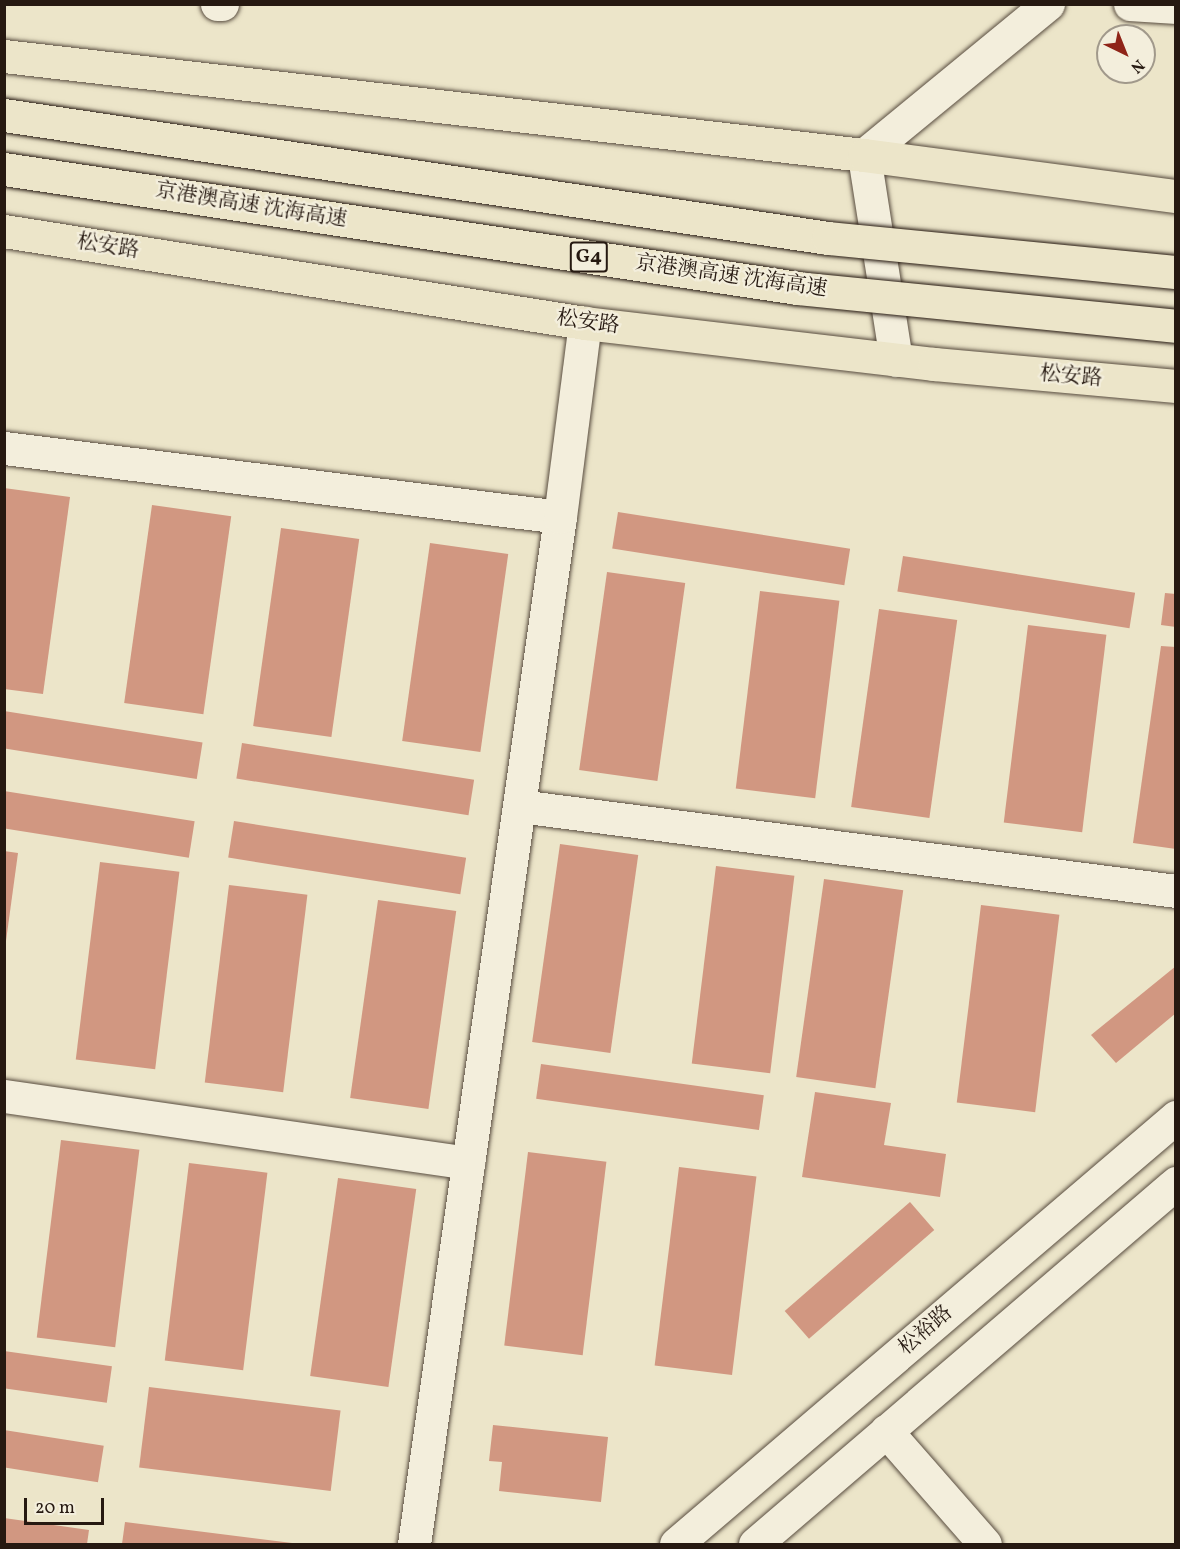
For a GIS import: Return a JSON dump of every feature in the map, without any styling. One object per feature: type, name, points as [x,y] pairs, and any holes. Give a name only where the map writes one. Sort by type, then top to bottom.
[{"type":"main road","points":[[4,56],[864,155],[1176,196]]},
{"type":"main road","points":[[4,115],[828,238],[1176,272]]},
{"type":"main road","name":"京港澳高速 沈海高速","points":[[4,169],[796,288],[1176,326]]},
{"type":"main road","name":"松安路","points":[[4,231],[585,323],[896,360],[1176,386]]},
{"type":"street","points":[[896,360],[864,155],[1048,4]]},
{"type":"street","points":[[1130,4],[1176,7]]},
{"type":"street","points":[[414,1545],[560,517],[585,323]]},
{"type":"street","points":[[4,448],[560,517]]},
{"type":"street","points":[[519,806],[1176,891]]},
{"type":"street","points":[[4,1096],[468,1163]]},
{"type":"street","name":"松裕路","points":[[676,1545],[1176,1117]]},
{"type":"street","points":[[755,1545],[1176,1183]]},
{"type":"street","points":[[886,1431],[986,1545]]},
{"type":"building","points":[[4,488],[70,497],[43,694],[4,689]]},
{"type":"building","points":[[152,505],[231,516],[203,714],[124,703]]},
{"type":"building","points":[[618,512],[850,549],[844,585],[612,549]]},
{"type":"building","points":[[281,528],[359,539],[331,737],[253,726]]},
{"type":"building","points":[[430,543],[508,554],[480,752],[402,741]]},
{"type":"building","points":[[903,556],[1135,593],[1129,628],[897,592]]},
{"type":"building","points":[[607,572],[685,583],[657,781],[579,770]]},
{"type":"building","points":[[760,591],[839,601],[815,798],[736,789]]},
{"type":"building","points":[[1165,593],[1176,594],[1176,627],[1161,625]]},
{"type":"building","points":[[879,609],[957,620],[929,818],[851,807]]},
{"type":"building","points":[[1028,625],[1106,635],[1082,832],[1004,823]]},
{"type":"building","points":[[1161,646],[1176,647],[1176,849],[1133,843]]},
{"type":"building","points":[[4,711],[203,742],[197,779],[4,748]]},
{"type":"building","points":[[242,743],[474,780],[468,815],[236,779]]},
{"type":"building","points":[[4,791],[195,821],[189,858],[4,828]]},
{"type":"building","points":[[234,821],[466,858],[460,894],[228,858]]},
{"type":"building","points":[[560,844],[638,855],[610,1053],[532,1042]]},
{"type":"building","points":[[4,851],[18,853],[6,941],[4,941]]},
{"type":"building","points":[[100,862],[179,872],[155,1069],[76,1060]]},
{"type":"building","points":[[716,866],[794,876],[770,1073],[692,1064]]},
{"type":"building","points":[[824,879],[903,890],[875,1088],[796,1077]]},
{"type":"building","points":[[229,885],[307,895],[283,1092],[205,1083]]},
{"type":"building","points":[[378,900],[456,911],[428,1109],[350,1098]]},
{"type":"building","points":[[981,905],[1059,915],[1035,1112],[957,1103]]},
{"type":"building","points":[[1176,966],[1176,1013],[1116,1063],[1091,1035]]},
{"type":"building","points":[[541,1064],[764,1095],[759,1130],[536,1099]]},
{"type":"building","points":[[815,1092],[891,1103],[884,1145],[946,1154],[940,1197],[802,1177]]},
{"type":"building","points":[[61,1140],[139,1150],[115,1347],[37,1338]]},
{"type":"building","points":[[528,1152],[606,1162],[583,1355],[504,1346]]},
{"type":"building","points":[[189,1163],[267,1173],[243,1370],[165,1361]]},
{"type":"building","points":[[679,1167],[756,1177],[732,1375],[655,1366]]},
{"type":"building","points":[[338,1178],[416,1189],[388,1387],[310,1376]]},
{"type":"building","points":[[910,1202],[934,1230],[809,1339],[785,1311]]},
{"type":"building","points":[[4,1351],[112,1366],[107,1403],[4,1388]]},
{"type":"building","points":[[149,1387],[341,1411],[331,1491],[139,1467]]},
{"type":"building","points":[[493,1425],[608,1437],[601,1502],[499,1491],[502,1462],[489,1461]]},
{"type":"building","points":[[4,1430],[104,1446],[98,1482],[4,1467]]},
{"type":"building","points":[[4,1518],[89,1530],[87,1544],[4,1544]]},
{"type":"building","points":[[125,1522],[292,1543],[292,1544],[122,1544]]}]
